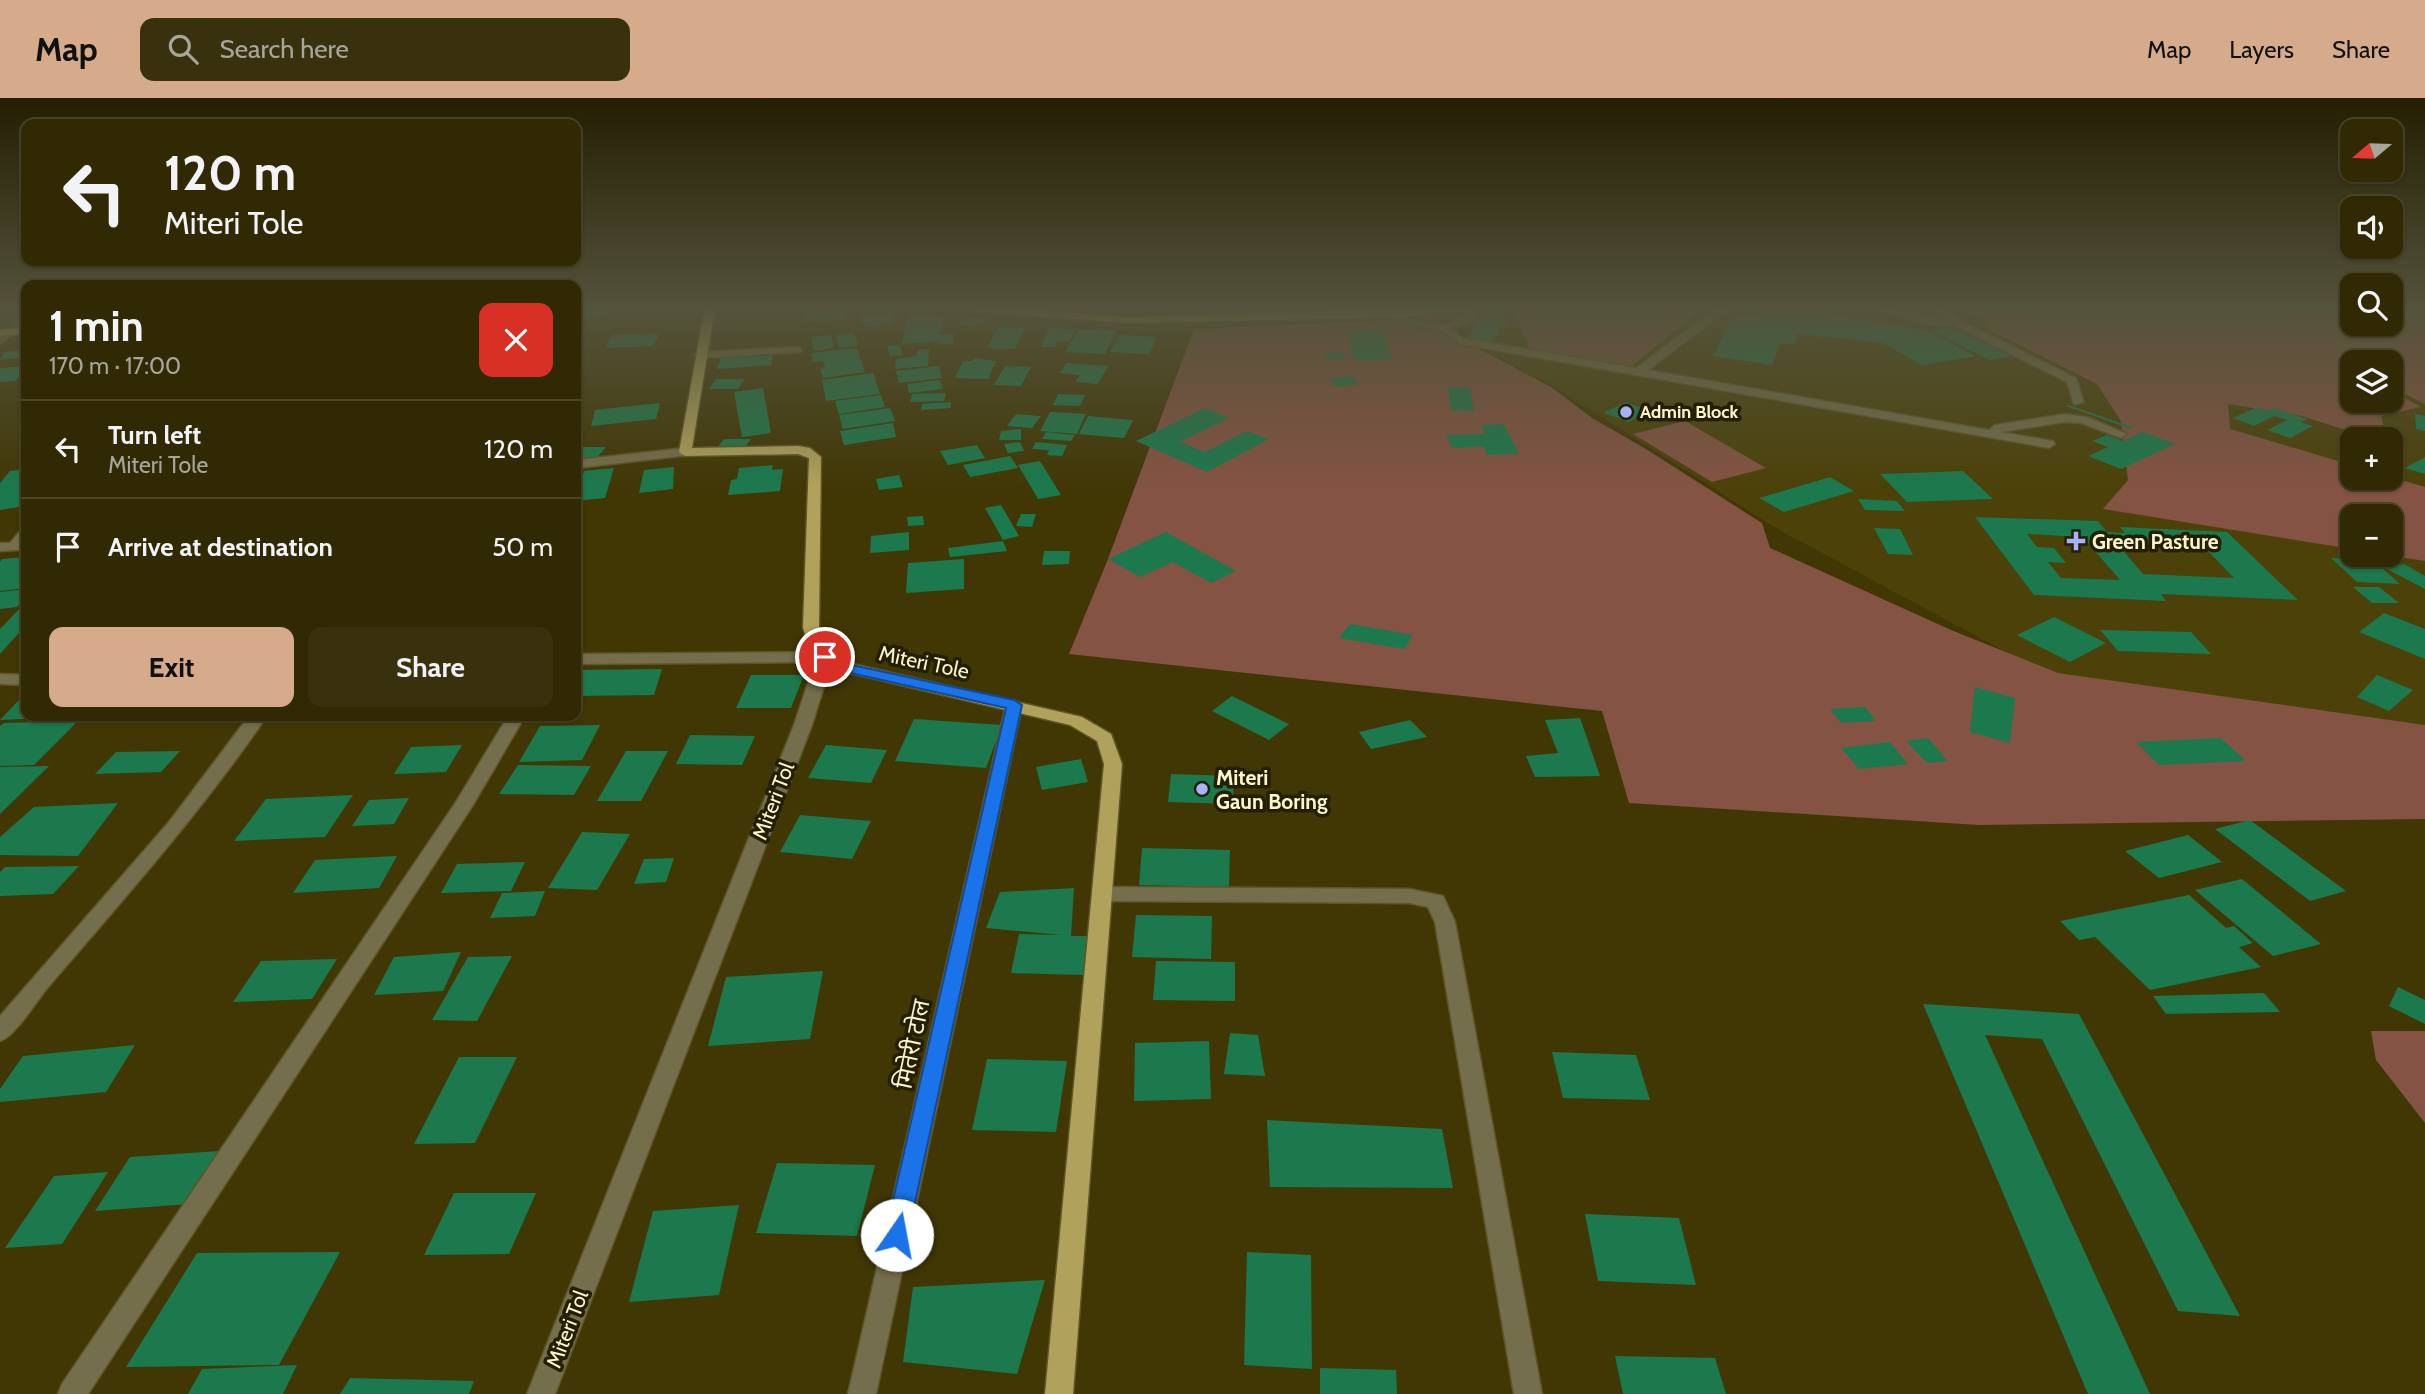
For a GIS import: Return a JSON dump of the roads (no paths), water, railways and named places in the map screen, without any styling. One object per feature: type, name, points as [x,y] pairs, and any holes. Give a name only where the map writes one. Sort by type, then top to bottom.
[{"type":"main road","points":[[698,367],[685,452],[798,450],[806,451],[815,457],[811,628],[814,643],[825,657]]},
{"type":"main road","name":"Miteri Tole","points":[[825,657],[848,668],[1076,721],[1105,738],[1113,764],[1103,894]]},
{"type":"main road","points":[[1059,1394],[1103,894]]},
{"type":"street","points":[[1613,367],[2049,444]]},
{"type":"street","points":[[1639,372],[1645,367]]},
{"type":"street","points":[[2047,367],[2072,380],[2078,401]]},
{"type":"street","points":[[1974,431],[2045,423],[2065,418],[2083,420],[2121,434]]},
{"type":"street","points":[[581,463],[685,452]]},
{"type":"street","points":[[0,547],[14,547],[21,539]]},
{"type":"street","points":[[581,659],[825,657]]},
{"type":"street","name":"Miteri Tol","points":[[541,1394],[803,725],[825,657]]},
{"type":"street","points":[[0,693],[14,680]]},
{"type":"street","name":"मितेरी टोल","points":[[862,1394],[1014,705]]},
{"type":"street","points":[[0,1032],[176,826],[254,721]]},
{"type":"street","points":[[72,1394],[464,805],[513,721]]},
{"type":"street","points":[[1103,894],[1409,896],[1436,901],[1445,922],[1528,1394]]},
{"type":"place","name":"Admin Block","points":[[1626,412]]},
{"type":"place","name":"Green Pasture","points":[[2076,541]]},
{"type":"place","name":"Miteri Gaun Boring","points":[[1202,789]]}]
